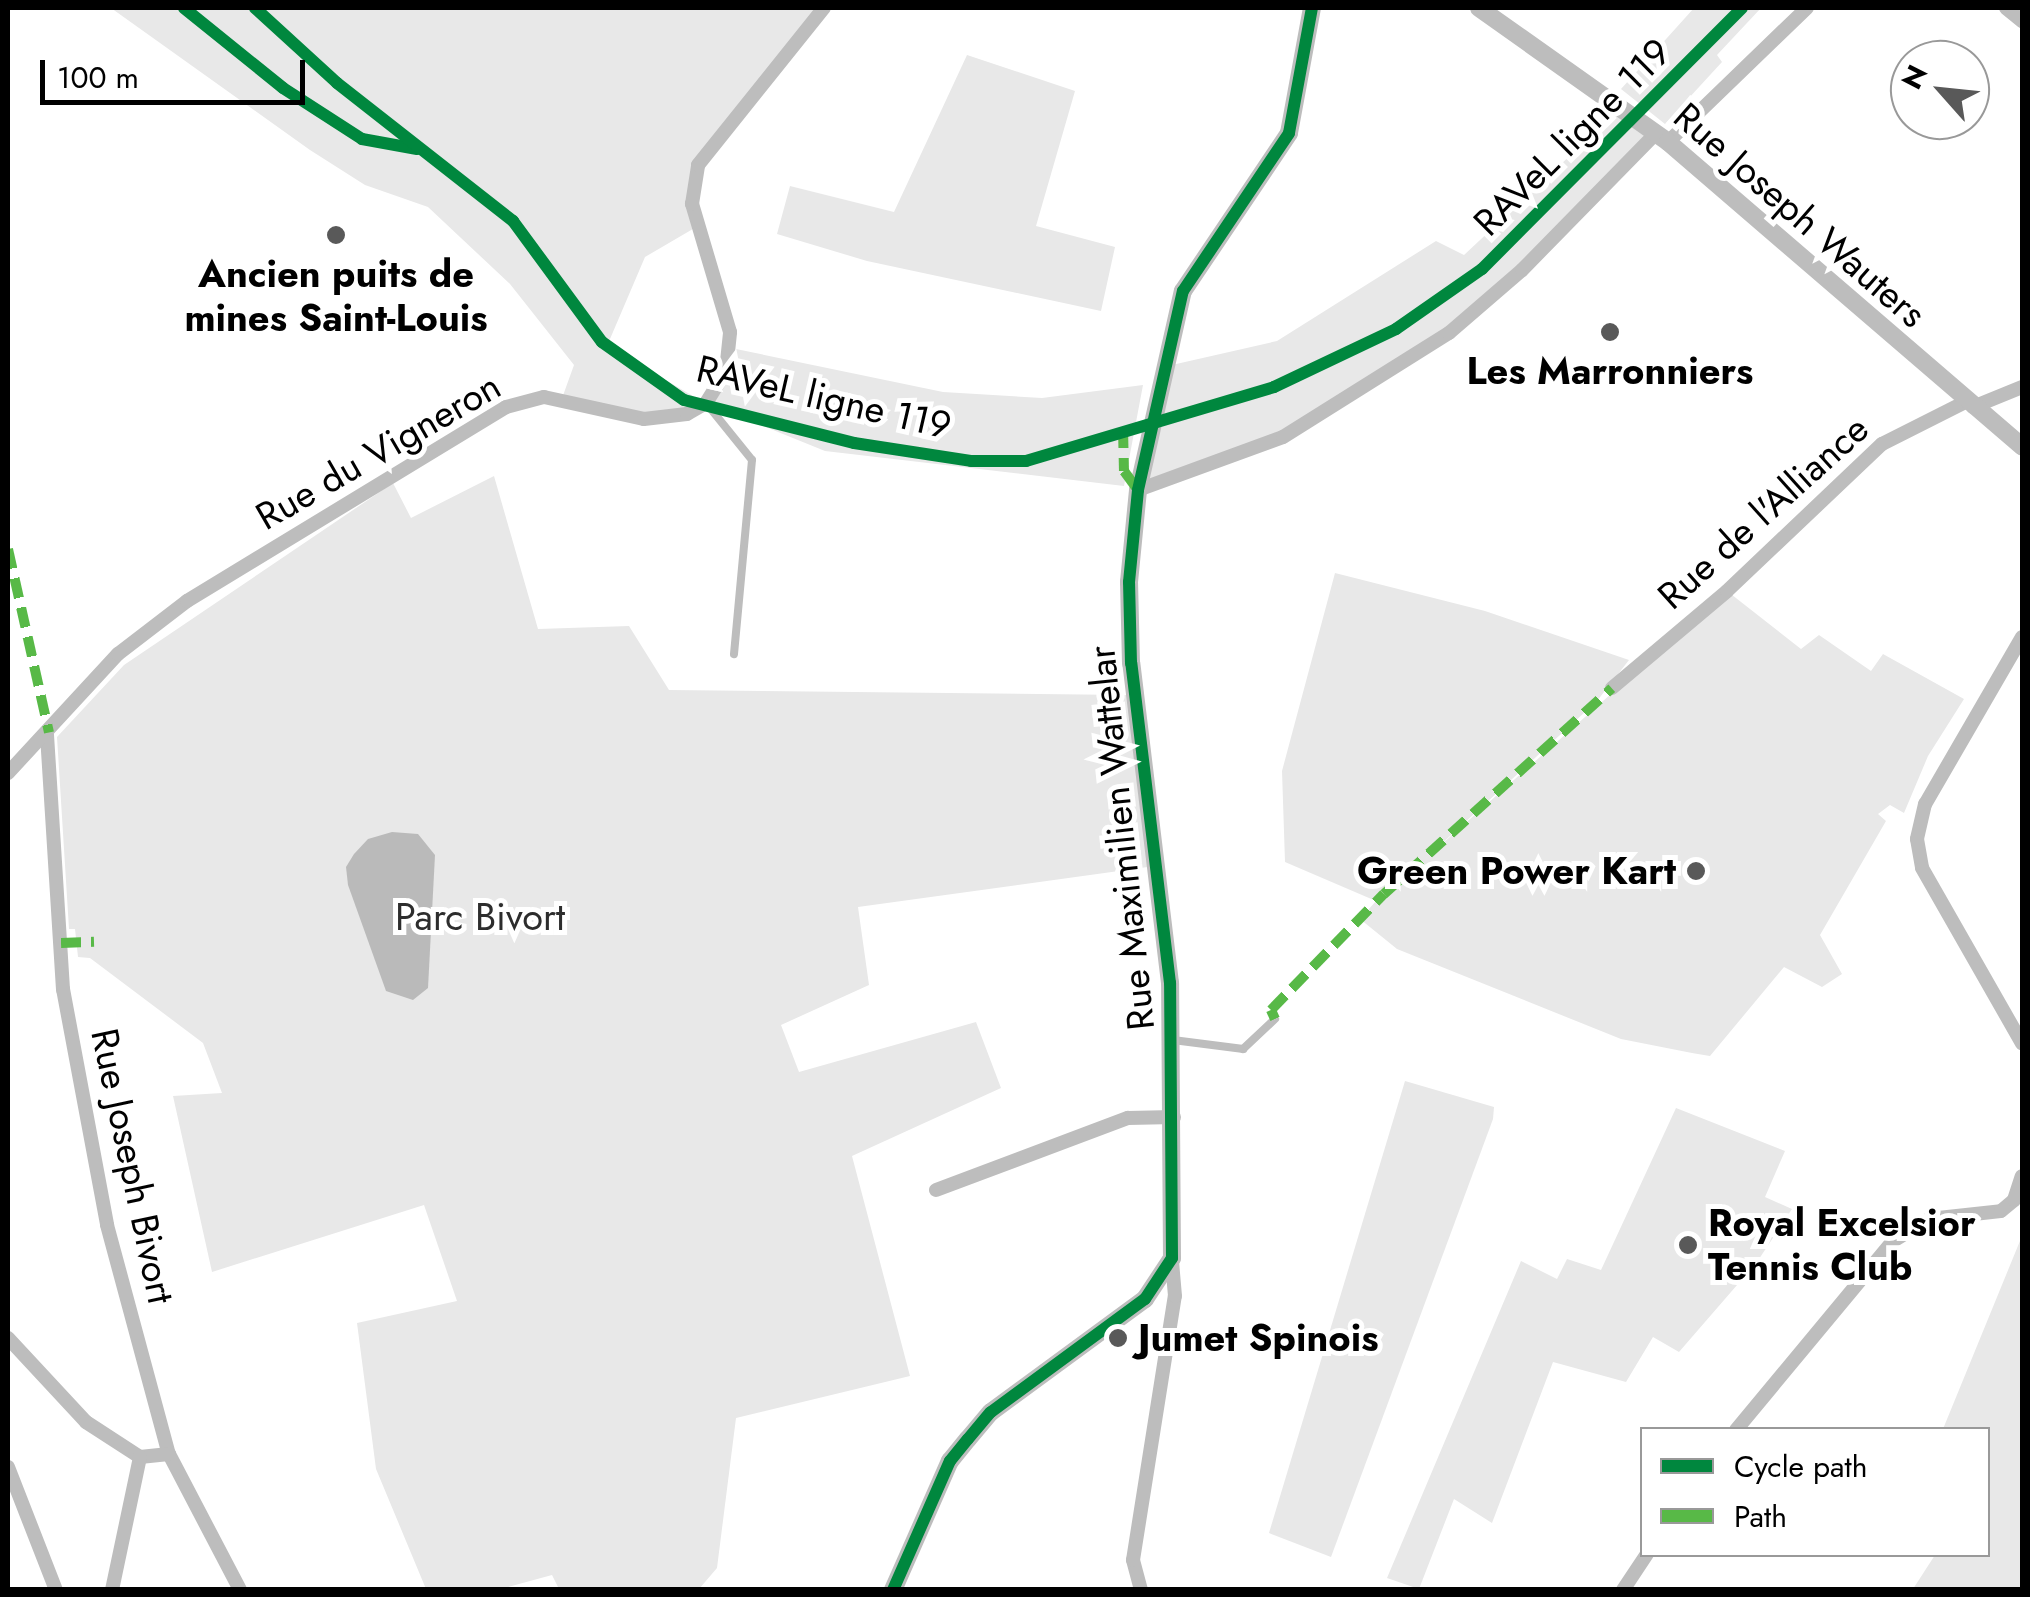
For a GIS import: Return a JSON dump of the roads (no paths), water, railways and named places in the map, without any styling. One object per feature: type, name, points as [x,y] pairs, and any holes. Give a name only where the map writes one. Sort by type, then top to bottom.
[{"type":"street","points":[[706,403],[726,372],[730,332],[692,204],[698,165],[824,8]]},
{"type":"street","name":"Rue Maximilien Wattelar","points":[[1172,1258],[1171,1040],[1131,664],[1129,582],[1138,490],[1159,381],[1183,291],[1289,133],[1312,8]]},
{"type":"street","name":"Rue Joseph Wauters","points":[[1479,8],[1662,137],[2022,447]]},
{"type":"street","points":[[1138,490],[1283,437],[1449,333],[1806,8]]},
{"type":"street","points":[[2006,8],[2022,21]]},
{"type":"street","name":"Rue de l'Alliance","points":[[1612,688],[1727,591],[1882,444],[1970,404],[2022,387]]},
{"type":"street","name":"Rue du Vigneron","points":[[8,773],[118,654],[187,602],[506,407],[544,398],[644,419],[687,414],[706,403]]},
{"type":"street","points":[[2022,637],[1925,804],[1917,839],[1922,868],[2022,1044]]},
{"type":"street","name":"Rue Joseph Bivort","points":[[47,735],[63,988],[106,1225],[169,1454],[240,1590]]},
{"type":"street","points":[[936,1190],[1128,1118],[1174,1117]]},
{"type":"street","points":[[1739,1427],[1893,1242],[1929,1219],[2001,1210],[2014,1200],[2022,1176]]},
{"type":"street","points":[[893,1590],[959,1450],[992,1412],[1145,1299],[1172,1258]]},
{"type":"street","points":[[1140,1590],[1133,1560],[1175,1296],[1172,1258]]},
{"type":"street","points":[[8,1338],[86,1422],[140,1456],[169,1454]]},
{"type":"street","points":[[112,1590],[140,1456]]},
{"type":"street","points":[[8,1467],[56,1590]]},
{"type":"street","points":[[1623,1590],[1645,1557]]},
{"type":"lane","points":[[706,403],[752,460],[734,654]]},
{"type":"lane","points":[[1171,1040],[1243,1049],[1276,1019]]},
{"type":"place","name":"Ancien puits de mines Saint-Louis","points":[[336,235]]},
{"type":"place","name":"Les Marronniers","points":[[1610,332]]},
{"type":"place","name":"Green Power Kart","points":[[1696,871]]},
{"type":"place","name":"Royal Excelsior Tennis Club","points":[[1688,1245]]},
{"type":"place","name":"Jumet Spinois","points":[[1118,1338]]},
{"type":"park label","name":"Parc Bivort","points":[[480,917]]}]
